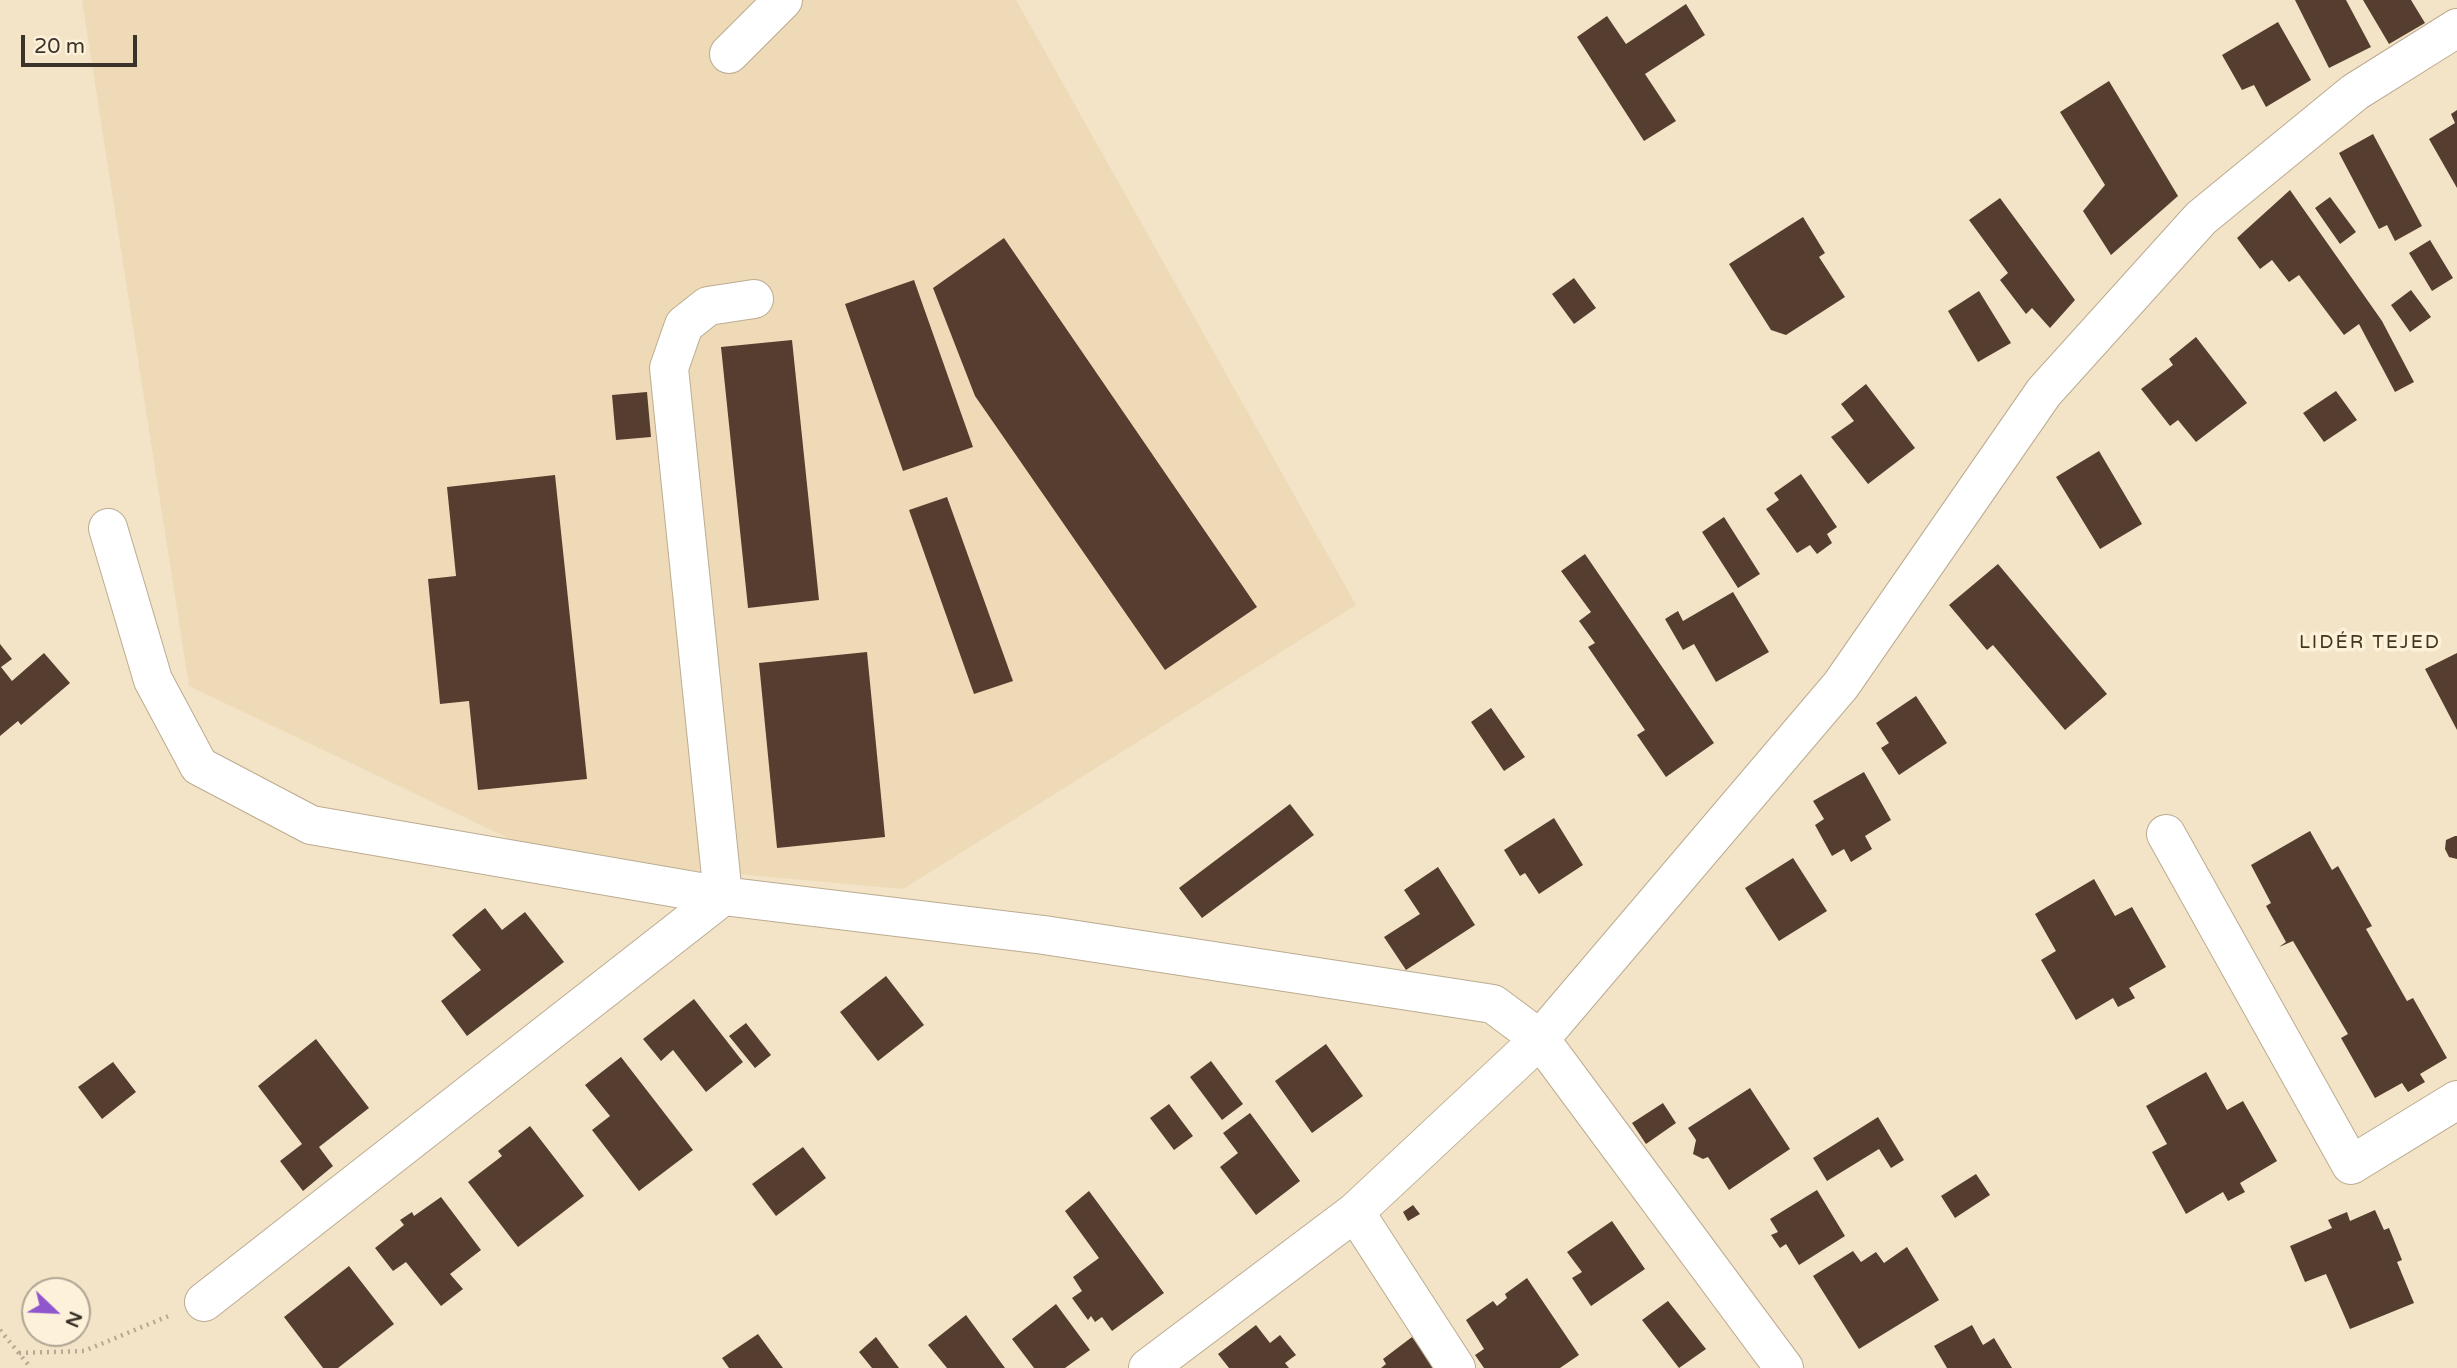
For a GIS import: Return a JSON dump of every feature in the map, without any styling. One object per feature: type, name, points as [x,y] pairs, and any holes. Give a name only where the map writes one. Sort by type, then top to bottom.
[{"type":"street","points":[[729,54],[783,0]]},
{"type":"street","points":[[1148,1368],[1355,1212],[1541,1039],[1841,685],[2044,392],[2201,218],[2356,92],[2457,28]]},
{"type":"street","points":[[723,896],[669,368],[684,325],[708,306],[754,299]]},
{"type":"street","points":[[108,528],[153,680],[199,766],[311,825],[723,896],[1044,935],[1493,1003],[1541,1039],[1783,1368]]},
{"type":"street","points":[[2166,834],[2351,1165],[2457,1100]]},
{"type":"street","points":[[204,1302],[723,896]]},
{"type":"street","points":[[1355,1212],[1457,1368]]},
{"type":"path","points":[[19,1353],[84,1351],[204,1302]]},
{"type":"path","points":[[0,1330],[31,1368]]},
{"type":"shaded area","points":[[82,0],[1016,0],[1356,605],[903,889],[548,857],[189,686]]},
{"type":"building","points":[[2295,0],[2346,0],[2371,47],[2329,68]]},
{"type":"building","points":[[2363,0],[2411,0],[2425,23],[2389,44]]},
{"type":"building","points":[[1686,4],[1705,35],[1645,74],[1676,121],[1644,141],[1577,37],[1607,16],[1626,44]]},
{"type":"building","points":[[2278,22],[2311,80],[2266,107],[2254,85],[2242,90],[2222,55]]},
{"type":"building","points":[[2109,81],[2178,196],[2111,255],[2083,211],[2105,185],[2060,112]]},
{"type":"building","points":[[2457,110],[2457,188],[2429,139],[2455,123],[2451,114]]},
{"type":"building","points":[[2373,134],[2422,226],[2395,241],[2387,225],[2379,229],[2339,153]]},
{"type":"building","points":[[2290,190],[2382,321],[2414,382],[2395,392],[2359,324],[2344,335],[2299,275],[2289,282],[2272,260],[2260,269],[2237,238]]},
{"type":"building","points":[[2330,197],[2356,232],[2340,244],[2315,208]]},
{"type":"building","points":[[2000,198],[2075,300],[2050,328],[2032,308],[2026,314],[2000,280],[2008,273],[1969,220]]},
{"type":"building","points":[[1803,217],[1825,253],[1819,257],[1845,297],[1786,335],[1771,330],[1729,264]]},
{"type":"building","points":[[1004,238],[1257,607],[1165,670],[975,396],[933,288]]},
{"type":"building","points":[[2430,240],[2453,278],[2432,291],[2409,253]]},
{"type":"building","points":[[1574,278],[1596,308],[1574,324],[1552,294]]},
{"type":"building","points":[[914,280],[973,447],[903,471],[845,304]]},
{"type":"building","points":[[2411,290],[2431,317],[2410,332],[2391,305]]},
{"type":"building","points":[[1979,291],[2011,343],[1978,362],[1948,311]]},
{"type":"building","points":[[2196,337],[2247,403],[2196,442],[2178,420],[2170,426],[2141,389],[2173,365],[2169,359]]},
{"type":"building","points":[[792,340],[819,600],[748,608],[721,347]]},
{"type":"building","points":[[1866,384],[1915,448],[1868,484],[1831,437],[1854,421],[1841,404]]},
{"type":"building","points":[[2336,391],[2357,420],[2324,442],[2303,413]]},
{"type":"building","points":[[647,392],[651,437],[616,440],[612,395]]},
{"type":"building","points":[[2099,451],[2142,524],[2100,549],[2056,477]]},
{"type":"building","points":[[1801,474],[1837,527],[1827,534],[1832,543],[1817,554],[1810,545],[1797,553],[1766,509],[1779,500],[1774,493]]},
{"type":"building","points":[[555,475],[587,779],[478,790],[469,701],[440,704],[428,579],[456,576],[447,487]]},
{"type":"building","points":[[947,497],[1013,681],[974,694],[909,510]]},
{"type":"building","points":[[1724,517],[1760,574],[1738,588],[1702,532]]},
{"type":"building","points":[[1585,554],[1714,743],[1666,777],[1637,735],[1645,730],[1588,647],[1595,643],[1579,621],[1591,612],[1561,571]]},
{"type":"building","points":[[1998,564],[2107,694],[2065,730],[1993,645],[1987,650],[1949,605]]},
{"type":"building","points":[[1733,592],[1769,652],[1716,682],[1694,644],[1683,650],[1665,619],[1678,611],[1683,621]]},
{"type":"building","points":[[0,644],[12,659],[1,667],[12,681],[44,653],[70,683],[21,725],[18,721],[0,736]]},
{"type":"building","points":[[867,652],[885,837],[777,848],[759,663]]},
{"type":"building","points":[[2457,653],[2457,730],[2425,669]]},
{"type":"building","points":[[1916,696],[1947,743],[1899,775],[1881,748],[1889,743],[1876,723]]},
{"type":"building","points":[[1491,708],[1525,757],[1504,771],[1471,722]]},
{"type":"building","points":[[1864,772],[1891,820],[1865,836],[1872,849],[1851,862],[1844,849],[1832,856],[1815,825],[1824,819],[1813,801]]},
{"type":"building","points":[[1290,804],[1314,835],[1202,918],[1179,888]]},
{"type":"building","points":[[1554,818],[1583,865],[1539,894],[1525,873],[1520,876],[1504,850]]},
{"type":"building","points":[[2310,831],[2332,870],[2338,866],[2372,926],[2366,929],[2407,1001],[2413,998],[2447,1058],[2420,1074],[2425,1082],[2408,1092],[2402,1083],[2375,1098],[2341,1038],[2348,1034],[2293,941],[2279,947],[2286,942],[2266,906],[2271,903],[2251,865]]},
{"type":"building","points":[[2455,836],[2457,859],[2449,857],[2445,849],[2446,840]]},
{"type":"building","points":[[1793,858],[1827,911],[1779,941],[1745,888]]},
{"type":"building","points":[[1438,867],[1475,925],[1406,970],[1384,937],[1420,914],[1404,890]]},
{"type":"building","points":[[2094,879],[2115,916],[2132,907],[2166,967],[2129,988],[2135,998],[2118,1007],[2113,998],[2076,1020],[2041,960],[2056,951],[2035,914]]},
{"type":"building","points":[[485,908],[502,930],[525,912],[564,962],[467,1036],[441,1001],[481,970],[452,935]]},
{"type":"building","points":[[886,976],[924,1025],[878,1061],[840,1012]]},
{"type":"building","points":[[694,999],[743,1062],[706,1092],[673,1050],[661,1061],[643,1039]]},
{"type":"building","points":[[746,1023],[771,1055],[755,1068],[729,1036]]},
{"type":"building","points":[[316,1039],[369,1108],[319,1147],[333,1166],[303,1191],[280,1161],[302,1144],[258,1086]]},
{"type":"building","points":[[1326,1044],[1363,1096],[1312,1133],[1275,1081]]},
{"type":"building","points":[[621,1057],[693,1150],[639,1191],[592,1130],[610,1116],[585,1085]]},
{"type":"building","points":[[1211,1061],[1243,1104],[1222,1120],[1190,1077]]},
{"type":"building","points":[[113,1062],[136,1092],[102,1119],[78,1087]]},
{"type":"building","points":[[2206,1072],[2227,1110],[2243,1101],[2277,1161],[2240,1183],[2245,1192],[2228,1201],[2223,1192],[2186,1214],[2152,1152],[2167,1144],[2146,1106]]},
{"type":"building","points":[[1750,1088],[1790,1149],[1729,1190],[1708,1157],[1703,1159],[1693,1154],[1696,1140],[1688,1128]]},
{"type":"building","points":[[1663,1103],[1676,1123],[1646,1144],[1632,1123]]},
{"type":"building","points":[[1169,1104],[1193,1136],[1174,1150],[1150,1118]]},
{"type":"building","points":[[1250,1113],[1300,1181],[1256,1215],[1220,1167],[1238,1153],[1223,1133]]},
{"type":"building","points":[[1878,1117],[1904,1160],[1891,1168],[1879,1149],[1827,1181],[1813,1158]]},
{"type":"building","points":[[530,1126],[584,1196],[518,1247],[468,1182],[502,1156],[498,1151]]},
{"type":"building","points":[[803,1147],[826,1178],[776,1216],[752,1184]]},
{"type":"building","points":[[1976,1174],[1990,1195],[1955,1218],[1941,1196]]},
{"type":"building","points":[[1817,1190],[1845,1236],[1799,1265],[1786,1244],[1780,1248],[1771,1235],[1778,1232],[1770,1219]]},
{"type":"building","points":[[1089,1191],[1164,1293],[1112,1331],[1102,1317],[1095,1322],[1091,1316],[1088,1320],[1072,1298],[1082,1291],[1073,1277],[1099,1258],[1065,1211]]},
{"type":"building","points":[[441,1197],[481,1250],[450,1274],[463,1289],[441,1306],[406,1262],[393,1271],[375,1248],[404,1225],[400,1220],[412,1212],[414,1216]]},
{"type":"building","points":[[1413,1205],[1420,1214],[1408,1221],[1403,1212]]},
{"type":"building","points":[[2375,1210],[2384,1230],[2389,1228],[2402,1260],[2397,1262],[2414,1303],[2350,1329],[2326,1274],[2305,1282],[2290,1246],[2332,1228],[2328,1220],[2347,1212],[2350,1221]]},
{"type":"building","points":[[1612,1221],[1645,1269],[1591,1306],[1572,1278],[1582,1272],[1567,1252]]},
{"type":"building","points":[[1907,1247],[1939,1300],[1859,1349],[1813,1276],[1853,1251],[1861,1262],[1876,1252],[1884,1263]]},
{"type":"building","points":[[349,1266],[394,1324],[338,1368],[323,1368],[284,1317]]},
{"type":"building","points":[[1527,1278],[1579,1355],[1560,1368],[1484,1368],[1475,1355],[1484,1349],[1466,1320],[1493,1301],[1497,1306],[1507,1298],[1505,1294]]},
{"type":"building","points":[[1668,1301],[1706,1349],[1679,1368],[1642,1320]]},
{"type":"building","points":[[1056,1304],[1090,1350],[1065,1368],[1034,1368],[1012,1339]]},
{"type":"building","points":[[966,1315],[1005,1368],[947,1368],[928,1345]]},
{"type":"building","points":[[1256,1325],[1270,1343],[1280,1335],[1296,1355],[1285,1363],[1289,1368],[1229,1368],[1218,1354]]},
{"type":"building","points":[[1972,1325],[1983,1345],[1994,1338],[2012,1368],[1947,1368],[1934,1346]]},
{"type":"building","points":[[758,1334],[783,1368],[729,1368],[722,1358]]},
{"type":"building","points":[[876,1337],[899,1368],[872,1368],[859,1352]]},
{"type":"building","points":[[1412,1337],[1436,1368],[1381,1368],[1386,1364],[1383,1359]]},
{"type":"district","name":"LIDÉR TEJED","points":[[2370,643]]}]
